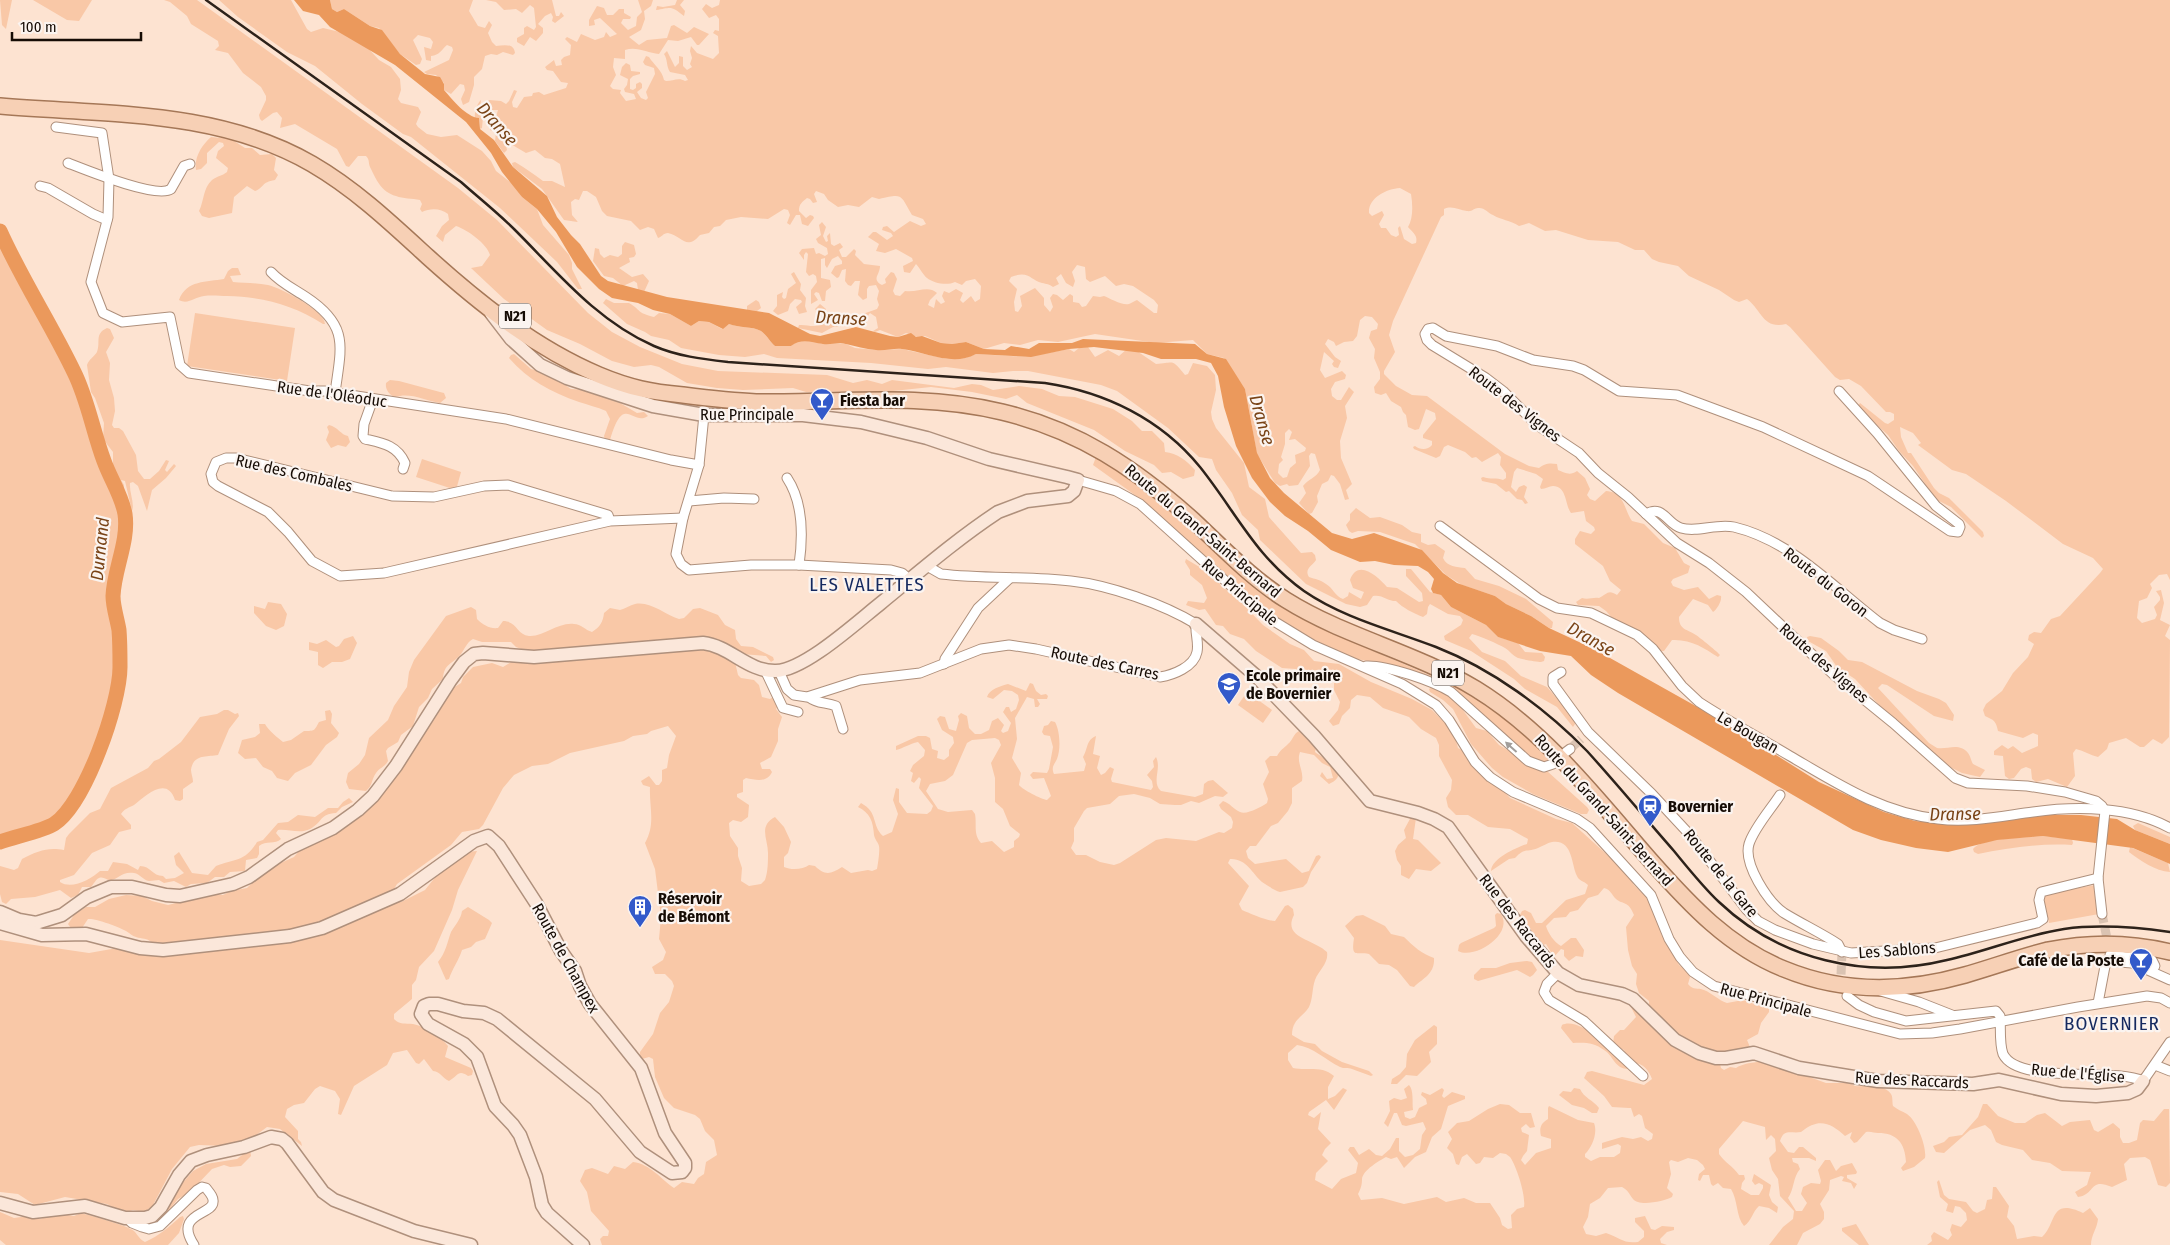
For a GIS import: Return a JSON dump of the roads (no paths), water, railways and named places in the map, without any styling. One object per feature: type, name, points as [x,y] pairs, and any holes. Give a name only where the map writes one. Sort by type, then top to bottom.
[{"type":"main road","name":"Route du Grand-Saint-Bernard","points":[[0,106],[151,116],[201,124],[230,130],[301,158],[404,228],[506,310],[558,345],[612,371],[679,395]]},
{"type":"main road","name":"Route du Grand-Saint-Bernard","points":[[371,206],[431,260],[518,329],[557,354],[602,376],[639,389],[661,394],[714,400],[756,402],[898,399],[954,403],[1029,419],[1094,446],[1137,473],[1160,491],[1245,570],[1284,599],[1328,622],[1439,668],[1503,707],[1548,746],[1683,897],[1712,925],[1760,958],[1789,972],[1833,984],[1872,988],[1904,987],[1938,982],[2069,946],[2124,944],[2170,952]]},
{"type":"street","points":[[40,186],[48,188],[93,214],[107,219],[109,179],[102,133],[56,127]]},
{"type":"street","points":[[68,163],[109,179],[167,192],[174,186],[184,166],[190,164]]},
{"type":"street","name":"Rue de l'Oléoduc","points":[[107,219],[103,242],[91,277],[91,282],[104,313],[122,322],[170,317],[180,365],[190,373],[506,419],[670,460],[699,465]]},
{"type":"street","points":[[271,272],[278,279],[321,307],[337,329],[341,348],[335,393]]},
{"type":"street","name":"Rue Principale","points":[[486,304],[501,327],[521,349],[540,365],[568,378],[653,406],[704,415],[802,414],[861,422],[926,438],[989,459],[1073,478],[1116,491],[1134,500],[1251,604],[1272,620],[1313,645],[1418,692],[1436,705],[1449,720],[1475,762],[1500,785],[1530,801],[1577,819],[1590,828],[1651,895],[1673,948],[1687,966],[1706,982],[1721,989],[1900,1034],[1932,1033],[2147,996],[2162,998],[2170,1002]]},
{"type":"street","name":"Route des Vignes","points":[[1839,391],[1887,445],[1936,506],[1959,524],[1960,529],[1958,532],[1954,533],[1946,529],[1888,488],[1855,470],[1793,443],[1763,427],[1738,419],[1696,401],[1664,393],[1619,391],[1573,366],[1533,360],[1497,346],[1446,336],[1433,328],[1428,329],[1425,336],[1430,343],[1503,391],[1537,425],[1574,450],[1680,546],[1709,563],[1746,592],[1829,670],[1893,722],[1955,778],[1968,783],[2027,786],[2065,792],[2096,801],[2102,806],[2104,814]]},
{"type":"street","points":[[518,329],[517,337],[521,349]]},
{"type":"street","points":[[372,399],[364,424],[363,436],[365,439],[382,442],[392,447],[403,458],[405,463],[403,469]]},
{"type":"street","points":[[704,415],[699,465],[683,518],[676,554],[681,564],[689,570],[751,565],[799,565],[896,571],[902,573],[910,580]]},
{"type":"street","name":"Rue des Combales","points":[[610,522],[608,515],[508,485],[484,486],[434,497],[392,496],[236,458],[226,458],[216,462],[211,474],[213,482],[218,486],[268,512],[288,532],[312,561],[340,576],[384,573],[610,522],[683,518]]},
{"type":"street","points":[[787,478],[800,514],[799,565]]},
{"type":"street","points":[[0,912],[19,920],[36,923],[62,915],[87,897],[112,887],[132,887],[166,895],[180,896],[233,884],[249,877],[288,849],[333,828],[358,810],[373,796],[396,766],[456,673],[468,658],[477,653],[534,657],[703,643],[719,647],[753,666],[765,670],[779,671],[789,669],[816,653],[1004,508],[1034,500],[1071,494],[1073,478]]},
{"type":"street","points":[[689,501],[724,498],[754,499]]},
{"type":"street","name":"Route du Goron","points":[[1646,514],[1658,511],[1675,525],[1682,528],[1727,526],[1768,540],[1800,558],[1880,623],[1894,630],[1922,639]]},
{"type":"street","name":"Le Bougan","points":[[1440,526],[1539,599],[1557,608],[1591,613],[1637,635],[1653,649],[1682,686],[1699,702],[1872,802],[1906,814],[1949,820],[1980,819],[2057,810],[2104,814]]},
{"type":"street","points":[[927,566],[934,572],[941,574],[1072,581],[1119,592],[1166,608],[1196,624]]},
{"type":"street","points":[[944,664],[945,659],[978,608],[1010,578]]},
{"type":"street","name":"Route des Carres","points":[[809,697],[860,680],[913,674],[944,664],[981,648],[1009,644],[1044,650],[1138,673],[1160,677],[1169,676],[1184,668],[1196,655],[1196,624]]},
{"type":"street","name":"Rue des Raccards","points":[[1196,624],[1255,675],[1314,736],[1370,802],[1418,813],[1448,827],[1526,936],[1558,973],[1579,985],[1622,994],[1633,999],[1675,1040],[1690,1049],[1716,1058],[1754,1053],[1800,1068],[1865,1079],[1973,1084],[2000,1080],[2047,1092],[2070,1095],[2096,1096],[2128,1093],[2137,1089],[2143,1081]]},
{"type":"street","points":[[1363,667],[1376,666],[1388,669],[1442,687],[1455,696],[1528,761],[1544,767],[1553,764]]},
{"type":"street","points":[[765,670],[783,708],[798,712]]},
{"type":"street","points":[[779,671],[785,686],[792,693],[802,698],[809,697],[815,702],[836,706],[843,729]]},
{"type":"street","name":"Route de la Gare","points":[[1561,672],[1554,677],[1553,684],[1585,736],[1673,816],[1700,846],[1739,901],[1758,921],[1785,934],[1842,952]]},
{"type":"street","name":"Les Sablons","points":[[1780,795],[1750,841],[1747,851],[1748,862],[1757,879],[1778,908],[1838,944],[1842,952],[1935,948],[2037,923],[2043,919],[2039,900],[2041,892],[2098,878]]},
{"type":"street","points":[[2102,914],[2098,878],[2104,814],[2152,820],[2170,828]]},
{"type":"street","name":"Route de Champex","points":[[0,923],[42,935],[86,934],[140,948],[163,950],[290,936],[322,928],[400,894],[431,874],[469,845],[482,837],[491,837],[499,846],[536,903],[561,951],[575,971],[580,986],[590,1004],[642,1068],[665,1133],[685,1163],[685,1168],[682,1172],[672,1174],[644,1156],[596,1099],[493,1016],[438,1004],[424,1006],[421,1014],[428,1024],[464,1044],[477,1057],[495,1106],[520,1135],[536,1177],[542,1205],[549,1215],[568,1229],[583,1245]]},
{"type":"street","points":[[2110,955],[2152,960],[2154,966],[2152,972]]},
{"type":"street","points":[[2098,1003],[2106,961],[2132,963],[2170,980]]},
{"type":"street","points":[[1558,973],[1547,984],[1544,992],[1549,1000],[1584,1021],[1643,1076]]},
{"type":"street","points":[[1872,988],[1891,996],[1919,1002],[1953,1016]]},
{"type":"street","points":[[1847,996],[1866,1009],[1900,1021],[1992,1011],[2000,1016],[2001,1022]]},
{"type":"street","name":"Rue de l'Église","points":[[2001,1022],[2003,1052],[2007,1059],[2014,1065],[2056,1074],[2103,1074],[2143,1081],[2170,1042]]},
{"type":"street","points":[[2155,1065],[2170,1071]]},
{"type":"street","points":[[0,1203],[29,1212],[85,1206],[128,1219],[146,1218],[156,1212],[183,1169],[191,1160],[244,1147],[271,1137],[287,1142],[323,1192],[334,1200],[414,1231],[471,1245]]},
{"type":"street","points":[[128,1219],[142,1228],[160,1226],[197,1190],[202,1187],[206,1188],[213,1199],[213,1203],[212,1206],[196,1215],[189,1225],[189,1236],[194,1245]]},
{"type":"waterway","name":"Durnand","points":[[0,231],[79,383],[104,461],[121,501],[126,524],[113,596],[119,635],[120,667],[118,684],[114,704],[99,752],[77,796],[66,813],[54,824],[0,842]]},
{"type":"tunnel","points":[[1570,749],[1581,739]]},
{"type":"tunnel","points":[[2102,914],[2109,948]]},
{"type":"tunnel","points":[[1842,952],[1841,975],[1844,987]]},
{"type":"railway","points":[[206,0],[461,182],[509,224],[596,310],[633,336],[654,346],[681,355],[728,362],[1045,383],[1089,393],[1130,410],[1150,422],[1185,450],[1213,484],[1259,548],[1287,577],[1304,591],[1335,609],[1436,647],[1477,666],[1536,705],[1587,751],[1713,896],[1743,922],[1769,938],[1797,951],[1825,960],[1855,966],[1886,968],[1916,966],[1947,960],[2034,935],[2064,929],[2117,927],[2170,932]]},
{"type":"place","name":"Fiesta bar","points":[[822,421]]},
{"type":"place","name":"Ecole primaire de Bovernier","points":[[1229,705]]},
{"type":"place","name":"Bovernier","points":[[1650,827]]},
{"type":"place","name":"Réservoir de Bémont","points":[[640,928]]},
{"type":"place","name":"Café de la Poste","points":[[2141,981]]},
{"type":"district","name":"LES VALETTES","points":[[867,584]]},
{"type":"district","name":"BOVERNIER","points":[[2112,1023]]},
{"type":"water label","name":"Dranse","points":[[497,124]]},
{"type":"water label","name":"Dranse","points":[[841,318]]},
{"type":"water label","name":"Dranse","points":[[1262,420]]},
{"type":"water label","name":"Dranse","points":[[1591,639]]},
{"type":"water label","name":"Dranse","points":[[1955,814]]}]
